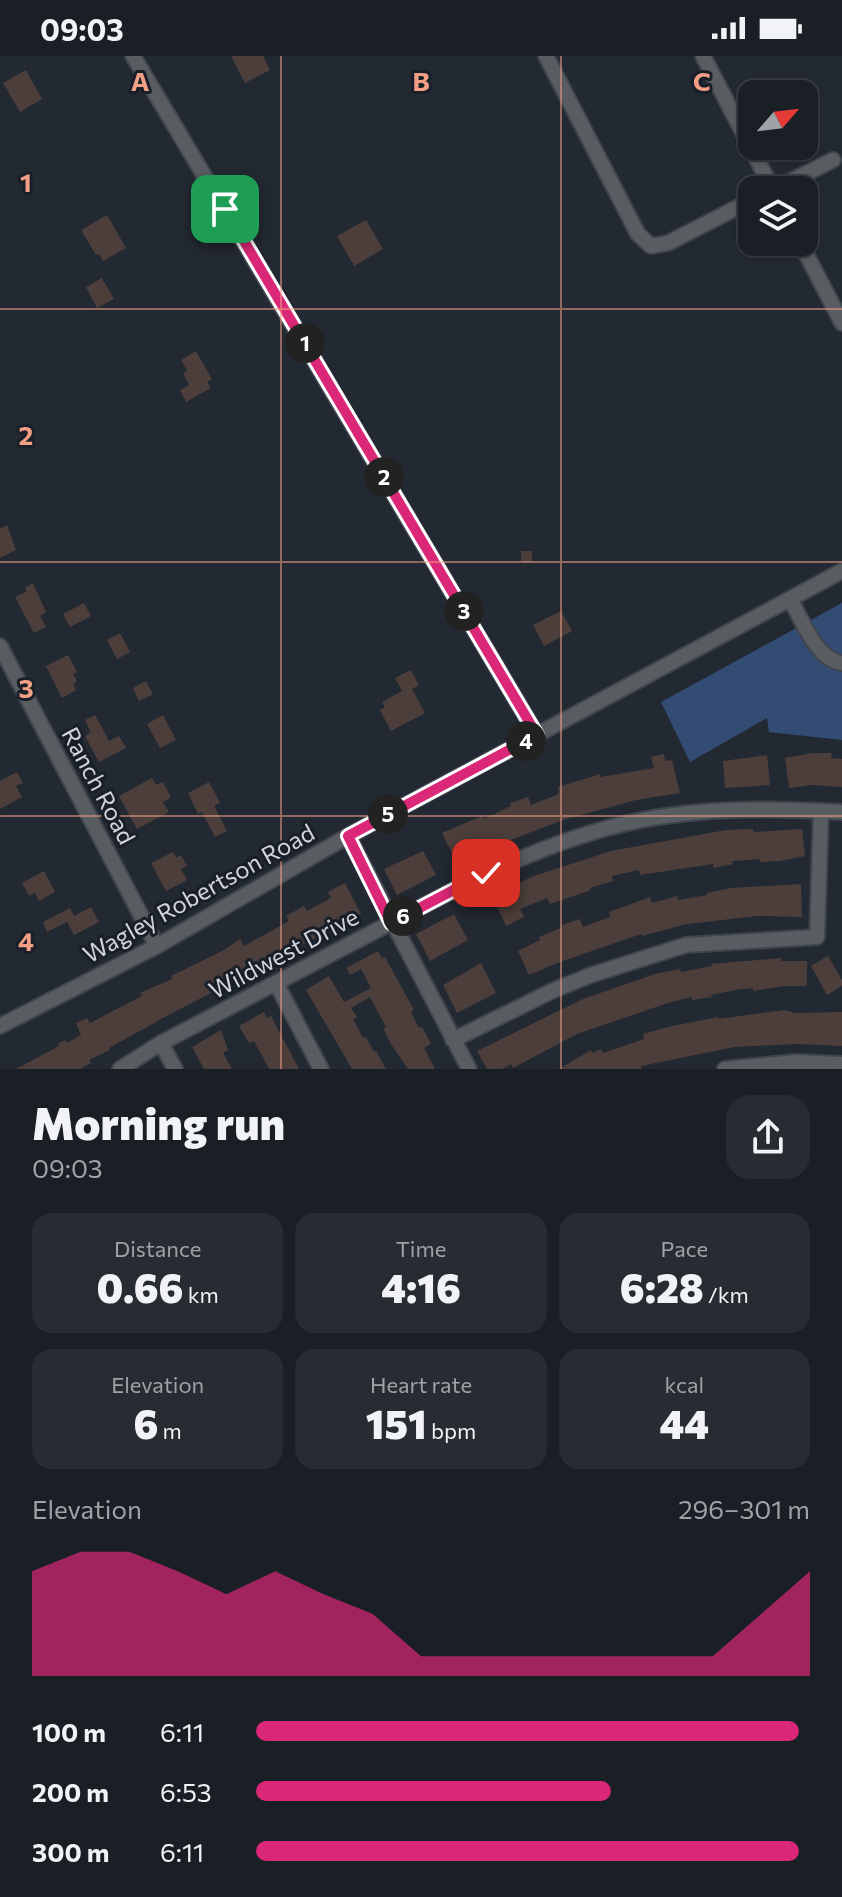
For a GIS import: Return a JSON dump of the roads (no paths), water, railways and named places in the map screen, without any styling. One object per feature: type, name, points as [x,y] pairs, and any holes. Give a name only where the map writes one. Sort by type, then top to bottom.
[{"type":"street","points":[[133,56],[537,735]]},
{"type":"street","points":[[546,56],[638,234],[651,246],[668,243],[738,207]]},
{"type":"street","points":[[703,56],[766,176]]},
{"type":"street","points":[[801,176],[833,160]]},
{"type":"street","points":[[807,256],[842,323]]},
{"type":"street","name":"Wagley Robertson Road","points":[[0,1026],[157,946],[348,836],[842,571]]},
{"type":"street","points":[[790,599],[826,656],[842,663]]},
{"type":"street","name":"Ranch Road","points":[[0,646],[157,946]]},
{"type":"street","name":"Wildwest Drive","points":[[120,1069],[161,1043],[521,857],[597,830],[639,820],[745,809],[842,812]]},
{"type":"street","points":[[453,1040],[591,975],[686,945],[817,937],[821,811]]},
{"type":"street","points":[[348,836],[469,1069]]},
{"type":"street","points":[[276,983],[321,1069]]},
{"type":"street","points":[[161,1043],[175,1069]]},
{"type":"street","points":[[725,1069],[796,1062],[842,1064]]}]
